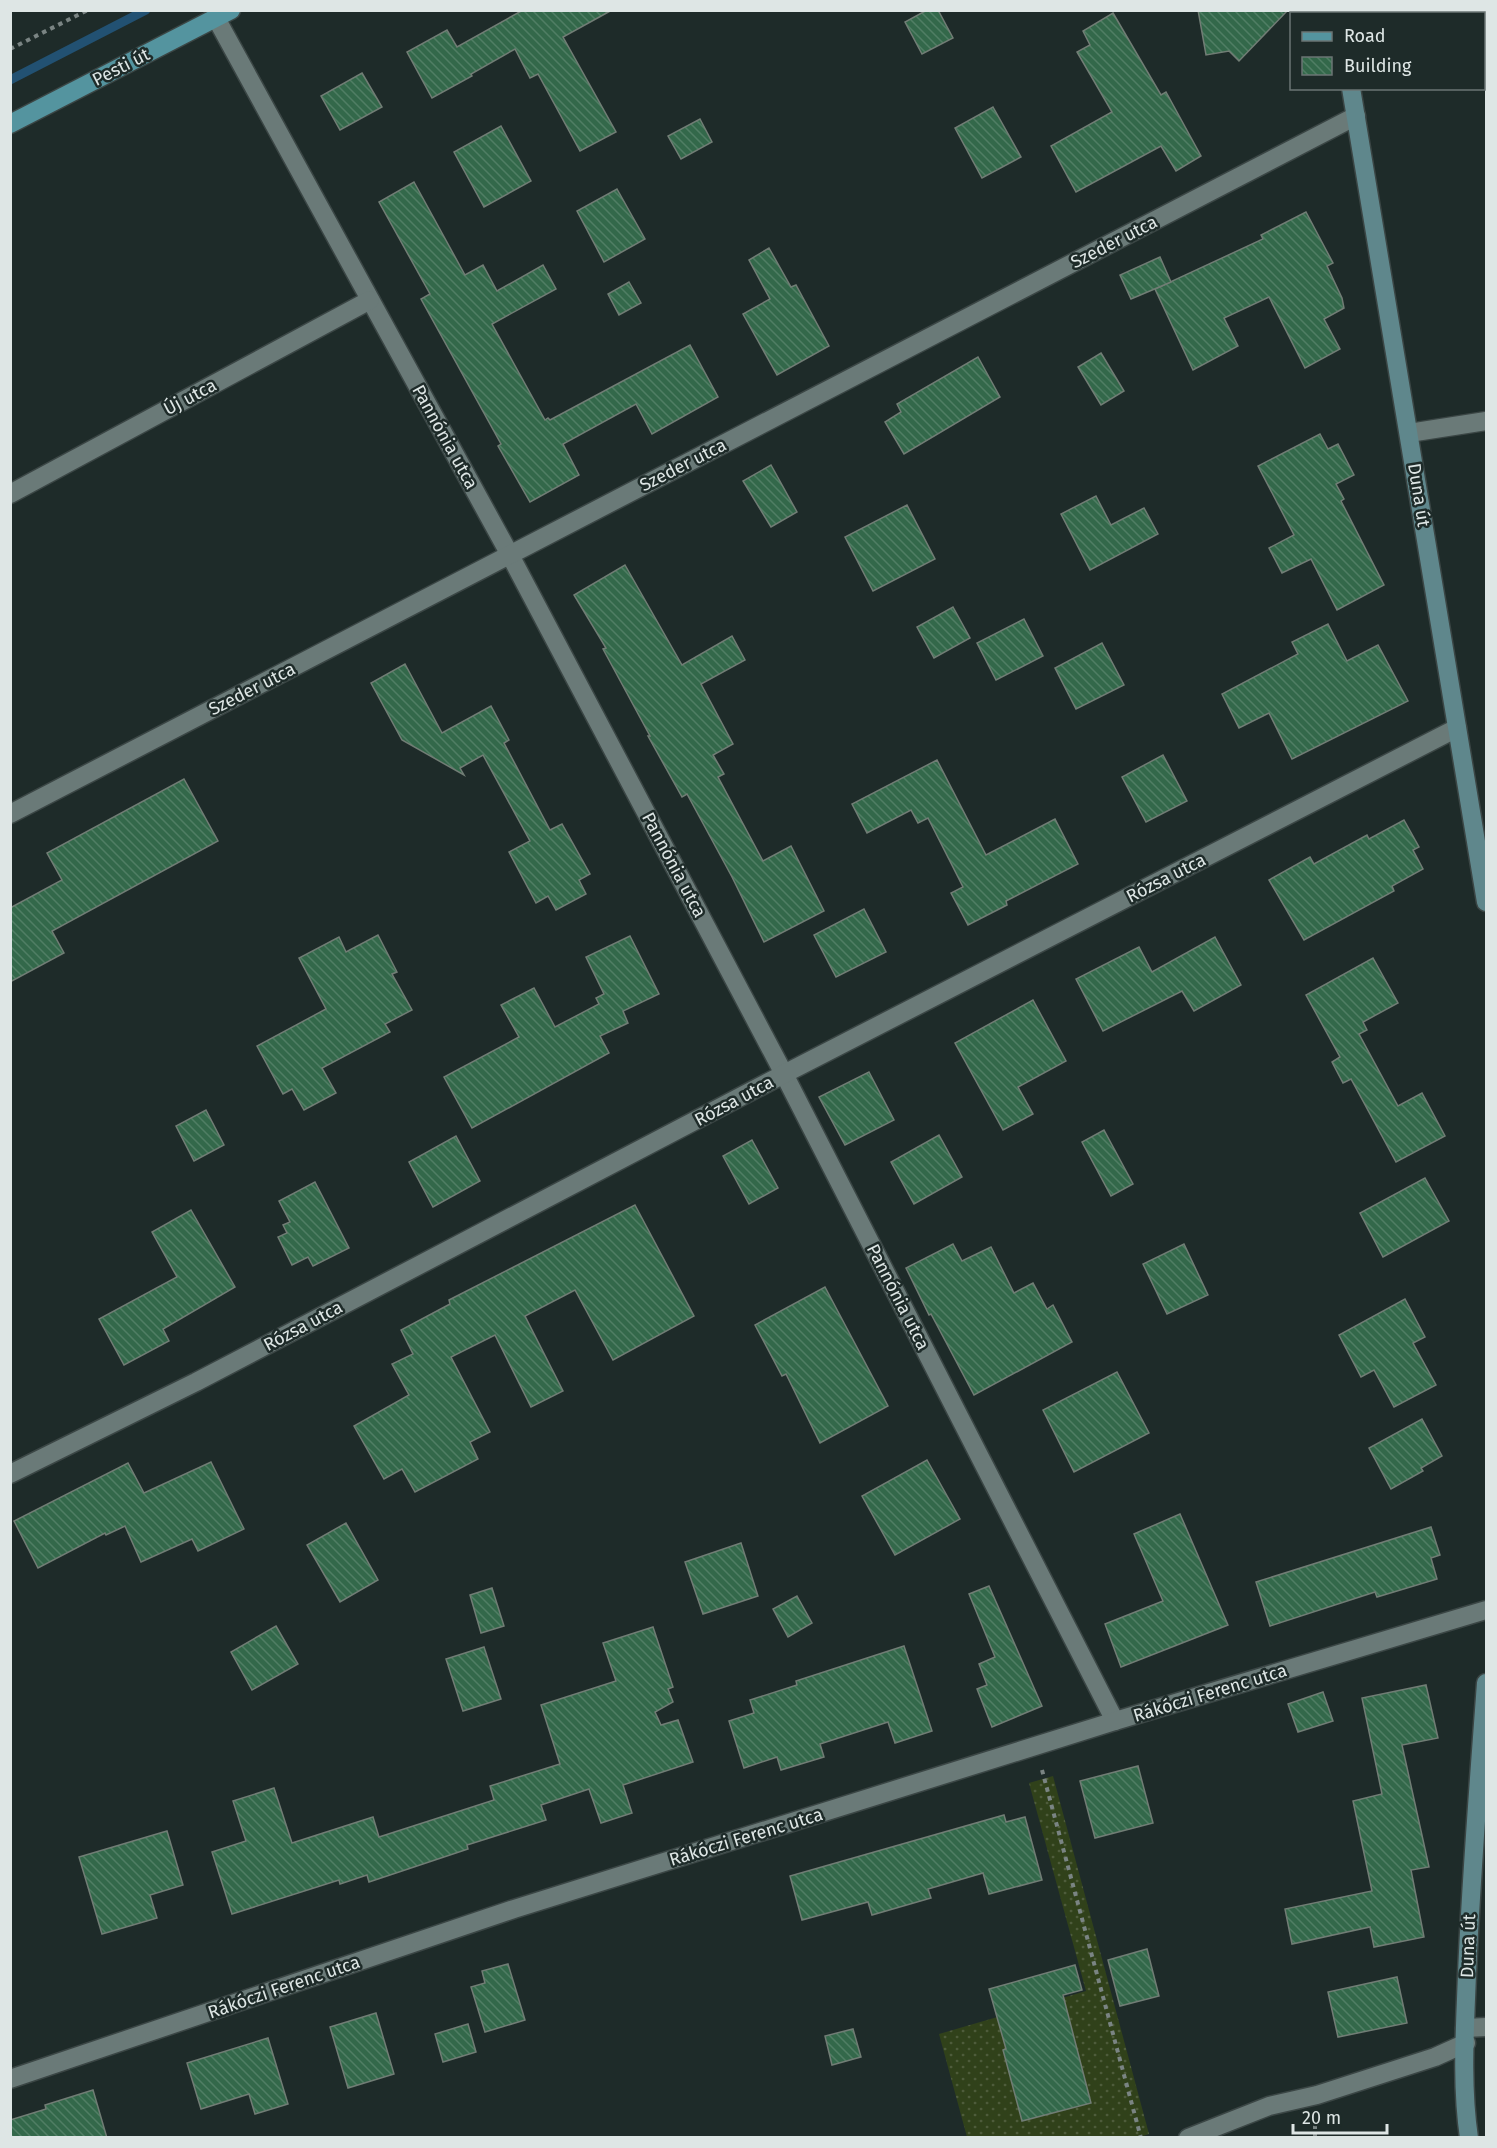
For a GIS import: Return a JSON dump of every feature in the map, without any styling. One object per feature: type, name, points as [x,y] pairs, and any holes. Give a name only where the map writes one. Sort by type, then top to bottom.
[{"type":"main road","name":"Pesti út","points":[[10,124],[224,14]]},
{"type":"street","name":"Pannónia utca","points":[[224,14],[370,300],[510,555],[784,1074],[1115,1721]]},
{"type":"street","name":"Duna út","points":[[1351,90],[1486,902]]},
{"type":"street","name":"Szeder utca","points":[[10,814],[1356,117]]},
{"type":"street","name":"Új utca","points":[[10,494],[370,300]]},
{"type":"street","points":[[1408,433],[1486,422]]},
{"type":"street","name":"Rózsa utca","points":[[10,1474],[196,1382],[784,1074],[1457,728]]},
{"type":"street","name":"Rákóczi Ferenc utca","points":[[10,2079],[514,1909],[1115,1721],[1486,1610]]},
{"type":"street","name":"Duna út","points":[[1469,2138],[1465,2107],[1465,2036],[1469,1912],[1486,1683]]},
{"type":"street","points":[[1188,2138],[1269,2106],[1317,2095],[1435,2057],[1465,2036],[1486,2026]]},
{"type":"path","points":[[10,49],[88,10]]},
{"type":"path","points":[[1044,1778],[1141,2138]]},
{"type":"green space","points":[[1053,1776],[1149,2134],[1137,2138],[967,2137],[939,2034],[1086,1991],[1029,1783]]},
{"type":"building","points":[[523,10],[612,10],[563,37],[616,132],[580,151],[538,74],[530,78],[515,49],[432,98],[407,52],[447,30],[457,47]]},
{"type":"building","points":[[927,10],[938,10],[953,38],[922,54],[905,22]]},
{"type":"building","points":[[1198,10],[1288,10],[1239,61],[1229,51],[1206,55]]},
{"type":"building","points":[[1113,13],[1161,95],[1166,92],[1201,156],[1176,171],[1161,146],[1076,192],[1051,146],[1112,112],[1077,52],[1090,45],[1083,31]]},
{"type":"building","points":[[362,73],[382,107],[340,130],[321,96]]},
{"type":"building","points":[[993,107],[1021,157],[982,178],[955,128]]},
{"type":"building","points":[[700,119],[712,142],[681,159],[668,136]]},
{"type":"building","points":[[501,126],[531,181],[484,207],[454,152]]},
{"type":"building","points":[[414,182],[465,275],[483,265],[497,291],[543,265],[556,289],[492,324],[545,420],[548,418],[550,420],[690,345],[718,397],[652,434],[636,404],[563,444],[579,475],[530,502],[498,446],[501,444],[421,299],[430,294],[379,202]]},
{"type":"building","points":[[617,189],[645,239],[604,262],[577,211]]},
{"type":"building","points":[[1306,212],[1333,263],[1327,266],[1342,298],[1344,308],[1324,319],[1340,349],[1305,368],[1269,297],[1224,318],[1238,346],[1193,370],[1155,289],[1263,239],[1261,235]]},
{"type":"building","points":[[769,248],[791,287],[796,285],[829,346],[777,375],[743,314],[770,299],[749,260]]},
{"type":"building","points":[[1160,257],[1171,282],[1131,299],[1120,275]]},
{"type":"building","points":[[629,282],[641,303],[619,315],[608,294]]},
{"type":"building","points":[[1101,353],[1124,391],[1101,405],[1078,367]]},
{"type":"building","points":[[978,357],[1000,397],[904,454],[885,422],[901,412],[897,404]]},
{"type":"building","points":[[1320,434],[1328,449],[1338,444],[1354,475],[1336,484],[1344,499],[1341,501],[1384,585],[1337,610],[1311,559],[1282,573],[1269,548],[1294,535],[1258,466]]},
{"type":"building","points":[[771,465],[797,512],[771,527],[743,481]]},
{"type":"building","points":[[1096,496],[1111,525],[1144,508],[1158,534],[1090,570],[1061,514]]},
{"type":"building","points":[[907,505],[935,559],[873,591],[845,537]]},
{"type":"building","points":[[625,565],[682,665],[732,636],[745,660],[701,684],[733,744],[713,755],[724,774],[718,777],[763,861],[791,846],[824,911],[764,942],[687,794],[682,797],[603,649],[606,648],[574,595]]},
{"type":"building","points":[[953,607],[970,638],[934,658],[917,627]]},
{"type":"building","points":[[1024,619],[1043,656],[996,680],[977,643]]},
{"type":"building","points":[[1328,624],[1347,661],[1378,645],[1408,701],[1292,759],[1269,713],[1239,728],[1222,694],[1298,654],[1292,642]]},
{"type":"building","points":[[1102,643],[1124,685],[1076,709],[1055,668]]},
{"type":"building","points":[[405,664],[442,733],[491,706],[509,740],[504,743],[550,830],[562,824],[590,874],[579,880],[586,894],[556,910],[548,896],[536,903],[509,852],[530,841],[483,755],[460,768],[464,775],[402,740],[371,683]]},
{"type":"building","points":[[1163,755],[1187,801],[1146,822],[1122,777]]},
{"type":"building","points":[[937,760],[986,855],[1055,819],[1078,864],[1006,901],[1007,905],[968,925],[951,893],[963,887],[928,818],[918,823],[911,810],[867,833],[852,804]]},
{"type":"building","points":[[184,779],[218,841],[52,931],[64,953],[10,982],[10,908],[62,880],[47,853]]},
{"type":"building","points":[[1404,820],[1419,847],[1413,850],[1423,869],[1392,886],[1394,891],[1304,940],[1269,880],[1310,857],[1314,864],[1367,835],[1369,839]]},
{"type":"building","points":[[864,909],[886,952],[836,977],[814,935]]},
{"type":"building","points":[[378,935],[397,972],[392,974],[412,1010],[385,1024],[390,1032],[322,1068],[336,1093],[304,1110],[292,1089],[283,1094],[257,1046],[326,1009],[299,958],[339,937],[346,952]]},
{"type":"building","points":[[630,936],[659,994],[623,1011],[628,1023],[600,1036],[609,1053],[472,1128],[444,1077],[519,1037],[501,1005],[534,988],[555,1027],[599,1004],[596,998],[604,994],[586,957]]},
{"type":"building","points":[[1215,937],[1241,985],[1194,1011],[1182,991],[1103,1031],[1076,979],[1139,947],[1152,972]]},
{"type":"building","points":[[1373,958],[1398,1003],[1363,1022],[1367,1030],[1359,1034],[1398,1106],[1422,1093],[1445,1136],[1396,1162],[1351,1079],[1343,1083],[1332,1062],[1340,1057],[1306,995]]},
{"type":"building","points":[[1033,1000],[1066,1061],[1018,1087],[1033,1114],[1003,1130],[955,1043]]},
{"type":"building","points":[[869,1072],[894,1120],[845,1145],[819,1097]]},
{"type":"building","points":[[206,1110],[224,1145],[194,1161],[176,1126]]},
{"type":"building","points":[[1104,1130],[1133,1184],[1111,1196],[1082,1142]]},
{"type":"building","points":[[939,1135],[962,1177],[914,1204],[891,1162]]},
{"type":"building","points":[[456,1136],[480,1181],[433,1207],[409,1162]]},
{"type":"building","points":[[752,1140],[778,1188],[749,1204],[723,1156]]},
{"type":"building","points":[[1425,1178],[1449,1221],[1383,1257],[1360,1213]]},
{"type":"building","points":[[315,1182],[349,1248],[313,1266],[308,1257],[292,1265],[278,1237],[287,1233],[283,1225],[290,1222],[279,1201]]},
{"type":"building","points":[[635,1205],[694,1316],[613,1360],[575,1290],[525,1316],[563,1391],[531,1407],[495,1335],[451,1357],[490,1432],[470,1442],[478,1459],[415,1492],[402,1469],[384,1479],[354,1426],[409,1395],[392,1364],[413,1354],[401,1330],[450,1304],[449,1300]]},
{"type":"building","points":[[191,1210],[235,1287],[163,1329],[169,1341],[124,1365],[99,1319],[177,1277],[152,1232]]},
{"type":"building","points":[[953,1244],[962,1261],[991,1247],[1014,1293],[1033,1283],[1047,1309],[1053,1305],[1072,1342],[974,1395],[931,1314],[929,1315],[906,1268]]},
{"type":"building","points":[[1184,1244],[1208,1295],[1167,1314],[1143,1264]]},
{"type":"building","points":[[825,1287],[888,1406],[820,1443],[786,1374],[782,1376],[755,1325]]},
{"type":"building","points":[[1405,1299],[1425,1337],[1413,1343],[1436,1385],[1394,1407],[1374,1370],[1361,1377],[1339,1335]]},
{"type":"building","points":[[1117,1372],[1149,1433],[1074,1472],[1043,1410]]},
{"type":"building","points":[[1422,1419],[1442,1456],[1421,1468],[1423,1471],[1391,1489],[1369,1448]]},
{"type":"building","points":[[927,1460],[960,1519],[895,1555],[862,1496]]},
{"type":"building","points":[[211,1462],[244,1529],[198,1551],[192,1539],[141,1562],[125,1526],[106,1535],[105,1533],[38,1568],[14,1521],[128,1463],[144,1493]]},
{"type":"building","points":[[1180,1514],[1228,1625],[1121,1667],[1105,1624],[1163,1601],[1134,1534]]},
{"type":"building","points":[[346,1523],[378,1580],[340,1602],[307,1545]]},
{"type":"building","points":[[1431,1527],[1440,1555],[1431,1558],[1437,1579],[1377,1597],[1375,1592],[1270,1626],[1256,1582]]},
{"type":"building","points":[[741,1543],[758,1596],[703,1614],[685,1562]]},
{"type":"building","points":[[989,1586],[1042,1706],[992,1727],[977,1689],[987,1685],[979,1664],[995,1657],[969,1594]]},
{"type":"building","points":[[492,1588],[504,1626],[481,1633],[470,1595]]},
{"type":"building","points":[[797,1596],[812,1623],[788,1637],[773,1609]]},
{"type":"building","points":[[276,1626],[298,1664],[252,1690],[231,1652]]},
{"type":"building","points":[[653,1627],[673,1687],[668,1689],[673,1702],[655,1712],[661,1725],[678,1720],[693,1762],[623,1785],[632,1813],[601,1823],[589,1789],[541,1805],[546,1820],[467,1845],[468,1849],[369,1882],[367,1875],[340,1884],[339,1880],[232,1914],[212,1852],[246,1841],[233,1801],[274,1788],[292,1843],[373,1817],[379,1837],[494,1800],[490,1786],[560,1764],[541,1705],[616,1681],[603,1643]]},
{"type":"building","points":[[904,1646],[932,1731],[895,1743],[888,1722],[820,1744],[824,1757],[781,1770],[777,1757],[744,1768],[729,1721],[754,1713],[750,1700],[797,1685],[796,1681]]},
{"type":"building","points":[[484,1647],[501,1699],[463,1711],[446,1659]]},
{"type":"building","points":[[1426,1685],[1438,1738],[1402,1745],[1429,1867],[1411,1870],[1424,1937],[1374,1947],[1370,1927],[1292,1944],[1285,1909],[1372,1891],[1353,1801],[1382,1794],[1362,1698]]},
{"type":"building","points":[[1323,1692],[1333,1721],[1298,1732],[1288,1704]]},
{"type":"building","points":[[1138,1766],[1153,1823],[1095,1838],[1080,1781]]},
{"type":"building","points":[[1004,1815],[1006,1822],[1025,1817],[1042,1880],[989,1894],[983,1873],[928,1889],[931,1898],[872,1915],[868,1902],[802,1920],[790,1876]]},
{"type":"building","points":[[167,1831],[183,1885],[150,1895],[157,1918],[102,1934],[79,1857]]},
{"type":"building","points":[[1147,1949],[1159,1996],[1120,2006],[1108,1960]]},
{"type":"building","points":[[508,1964],[525,2020],[485,2032],[471,1987],[485,1983],[482,1971]]},
{"type":"building","points":[[1075,1965],[1082,1990],[1063,1995],[1091,2103],[1022,2121],[1003,2050],[1006,2049],[989,1989]]},
{"type":"building","points":[[1397,1977],[1407,2023],[1338,2037],[1328,1992]]},
{"type":"building","points":[[376,2013],[394,2074],[348,2088],[330,2027]]},
{"type":"building","points":[[468,2024],[476,2052],[443,2062],[435,2034]]},
{"type":"building","points":[[853,2029],[861,2057],[832,2065],[825,2036]]},
{"type":"building","points":[[268,2038],[288,2104],[255,2114],[249,2094],[201,2109],[187,2063]]},
{"type":"building","points":[[93,2090],[107,2138],[10,2138],[10,2120],[46,2109],[45,2105]]},
{"type":"waterway","points":[[10,80],[146,10]]}]
